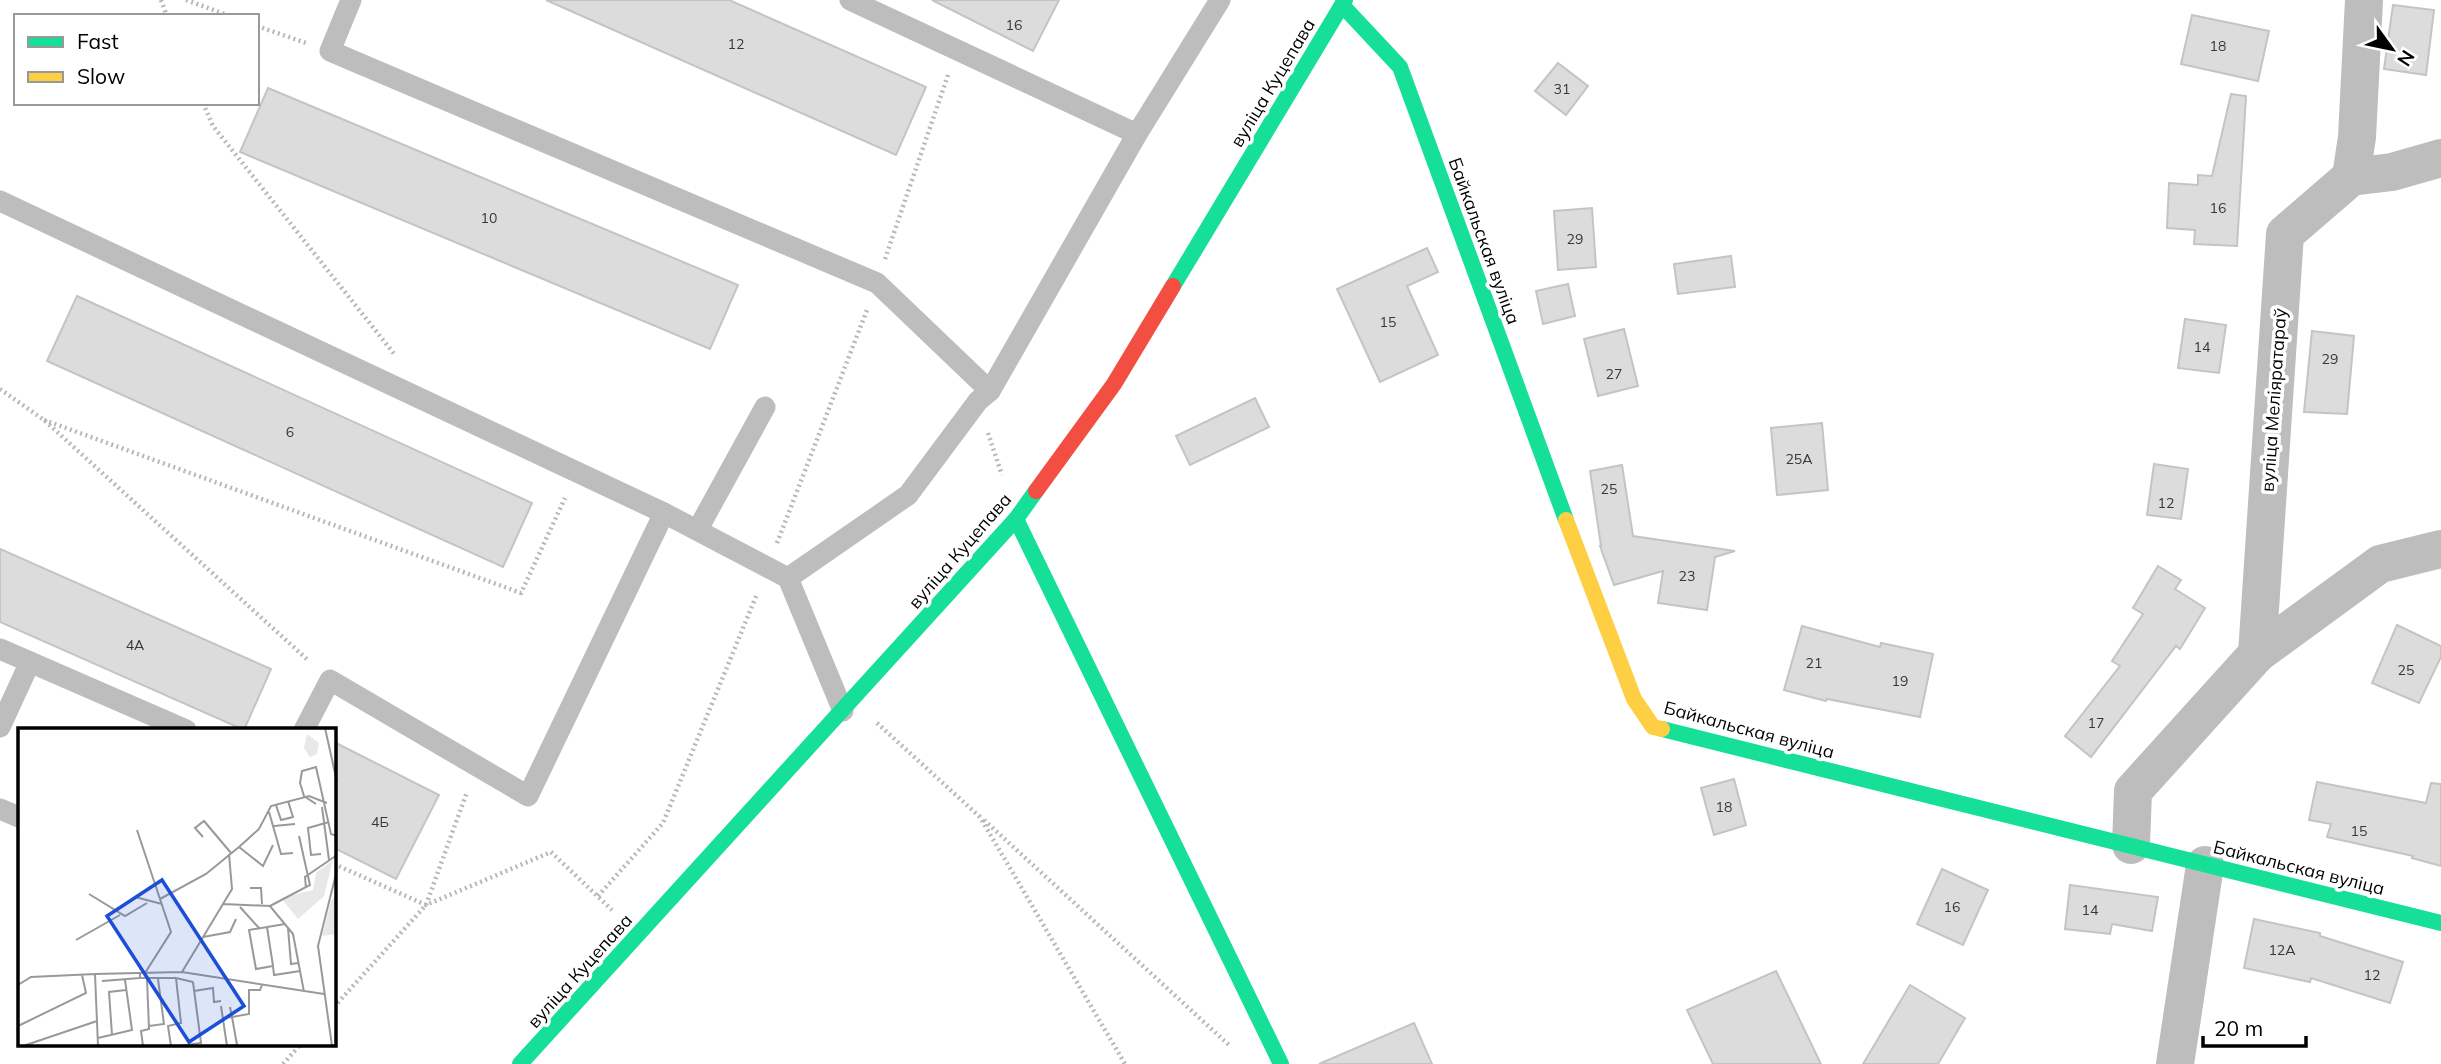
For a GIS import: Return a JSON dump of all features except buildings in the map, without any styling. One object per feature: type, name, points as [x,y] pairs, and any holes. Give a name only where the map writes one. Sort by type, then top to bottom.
[{"type":"street","points":[[2364,0],[2357,137],[2351,177],[2392,172],[2441,158]]},
{"type":"street","name":"вуліца Куцепава","points":[[520,1064],[1016,519],[1114,384],[1344,2]]},
{"type":"street","name":"Байкальская вуліца","points":[[1344,2],[1400,67],[1526,414],[1634,699],[1653,727],[2441,923]]},
{"type":"street","name":"вуліца Меліяратараў","points":[[2257,654],[2285,234],[2351,177]]},
{"type":"street","points":[[1016,519],[1281,1064]]},
{"type":"street","points":[[2131,845],[2133,791],[2257,654],[2380,564],[2441,549]]},
{"type":"street","points":[[2175,1064],[2204,865]]},
{"type":"lane","points":[[351,0],[330,51],[877,283],[984,396]]},
{"type":"lane","points":[[850,0],[1137,134]]},
{"type":"lane","points":[[788,578],[908,495],[984,396],[1137,134],[1220,0]]},
{"type":"lane","points":[[0,201],[577,471],[698,529],[788,578],[848,705]]},
{"type":"lane","points":[[698,529],[765,407]]},
{"type":"lane","points":[[305,728],[330,680],[528,796],[664,513]]},
{"type":"lane","points":[[0,649],[181,728]]},
{"type":"lane","points":[[0,727],[30,662]]},
{"type":"lane","points":[[0,809],[18,817]]},
{"type":"path","points":[[186,0],[224,14]]},
{"type":"path","points":[[259,27],[330,51]]},
{"type":"path","points":[[598,896],[663,823],[768,567],[877,283],[957,49]]},
{"type":"path","points":[[204,105],[213,126],[400,362]]},
{"type":"path","points":[[0,389],[44,420],[330,680]]},
{"type":"path","points":[[984,396],[1016,519]]},
{"type":"path","points":[[44,420],[521,593],[577,471]]},
{"type":"path","points":[[848,705],[980,817],[1240,1055]]},
{"type":"path","points":[[336,1005],[426,905],[476,766]]},
{"type":"path","points":[[980,817],[1125,1064]]},
{"type":"path","points":[[336,865],[426,905],[551,852],[638,934]]},
{"type":"path","points":[[283,1064],[299,1046]]},
{"type":"traffic: fast","points":[[1173,286],[1345,0]]},
{"type":"traffic: fast","points":[[1342,5],[1400,67],[1566,520]]},
{"type":"traffic: fast","points":[[520,1064],[1016,519],[1036,491]]},
{"type":"traffic: fast","points":[[1016,519],[1281,1064]]},
{"type":"traffic: fast","points":[[1662,729],[2441,923]]},
{"type":"traffic: slow","points":[[1566,520],[1634,699],[1653,727],[1662,729]]},
{"type":"traffic: jam","points":[[1036,491],[1114,384],[1173,286]]}]
